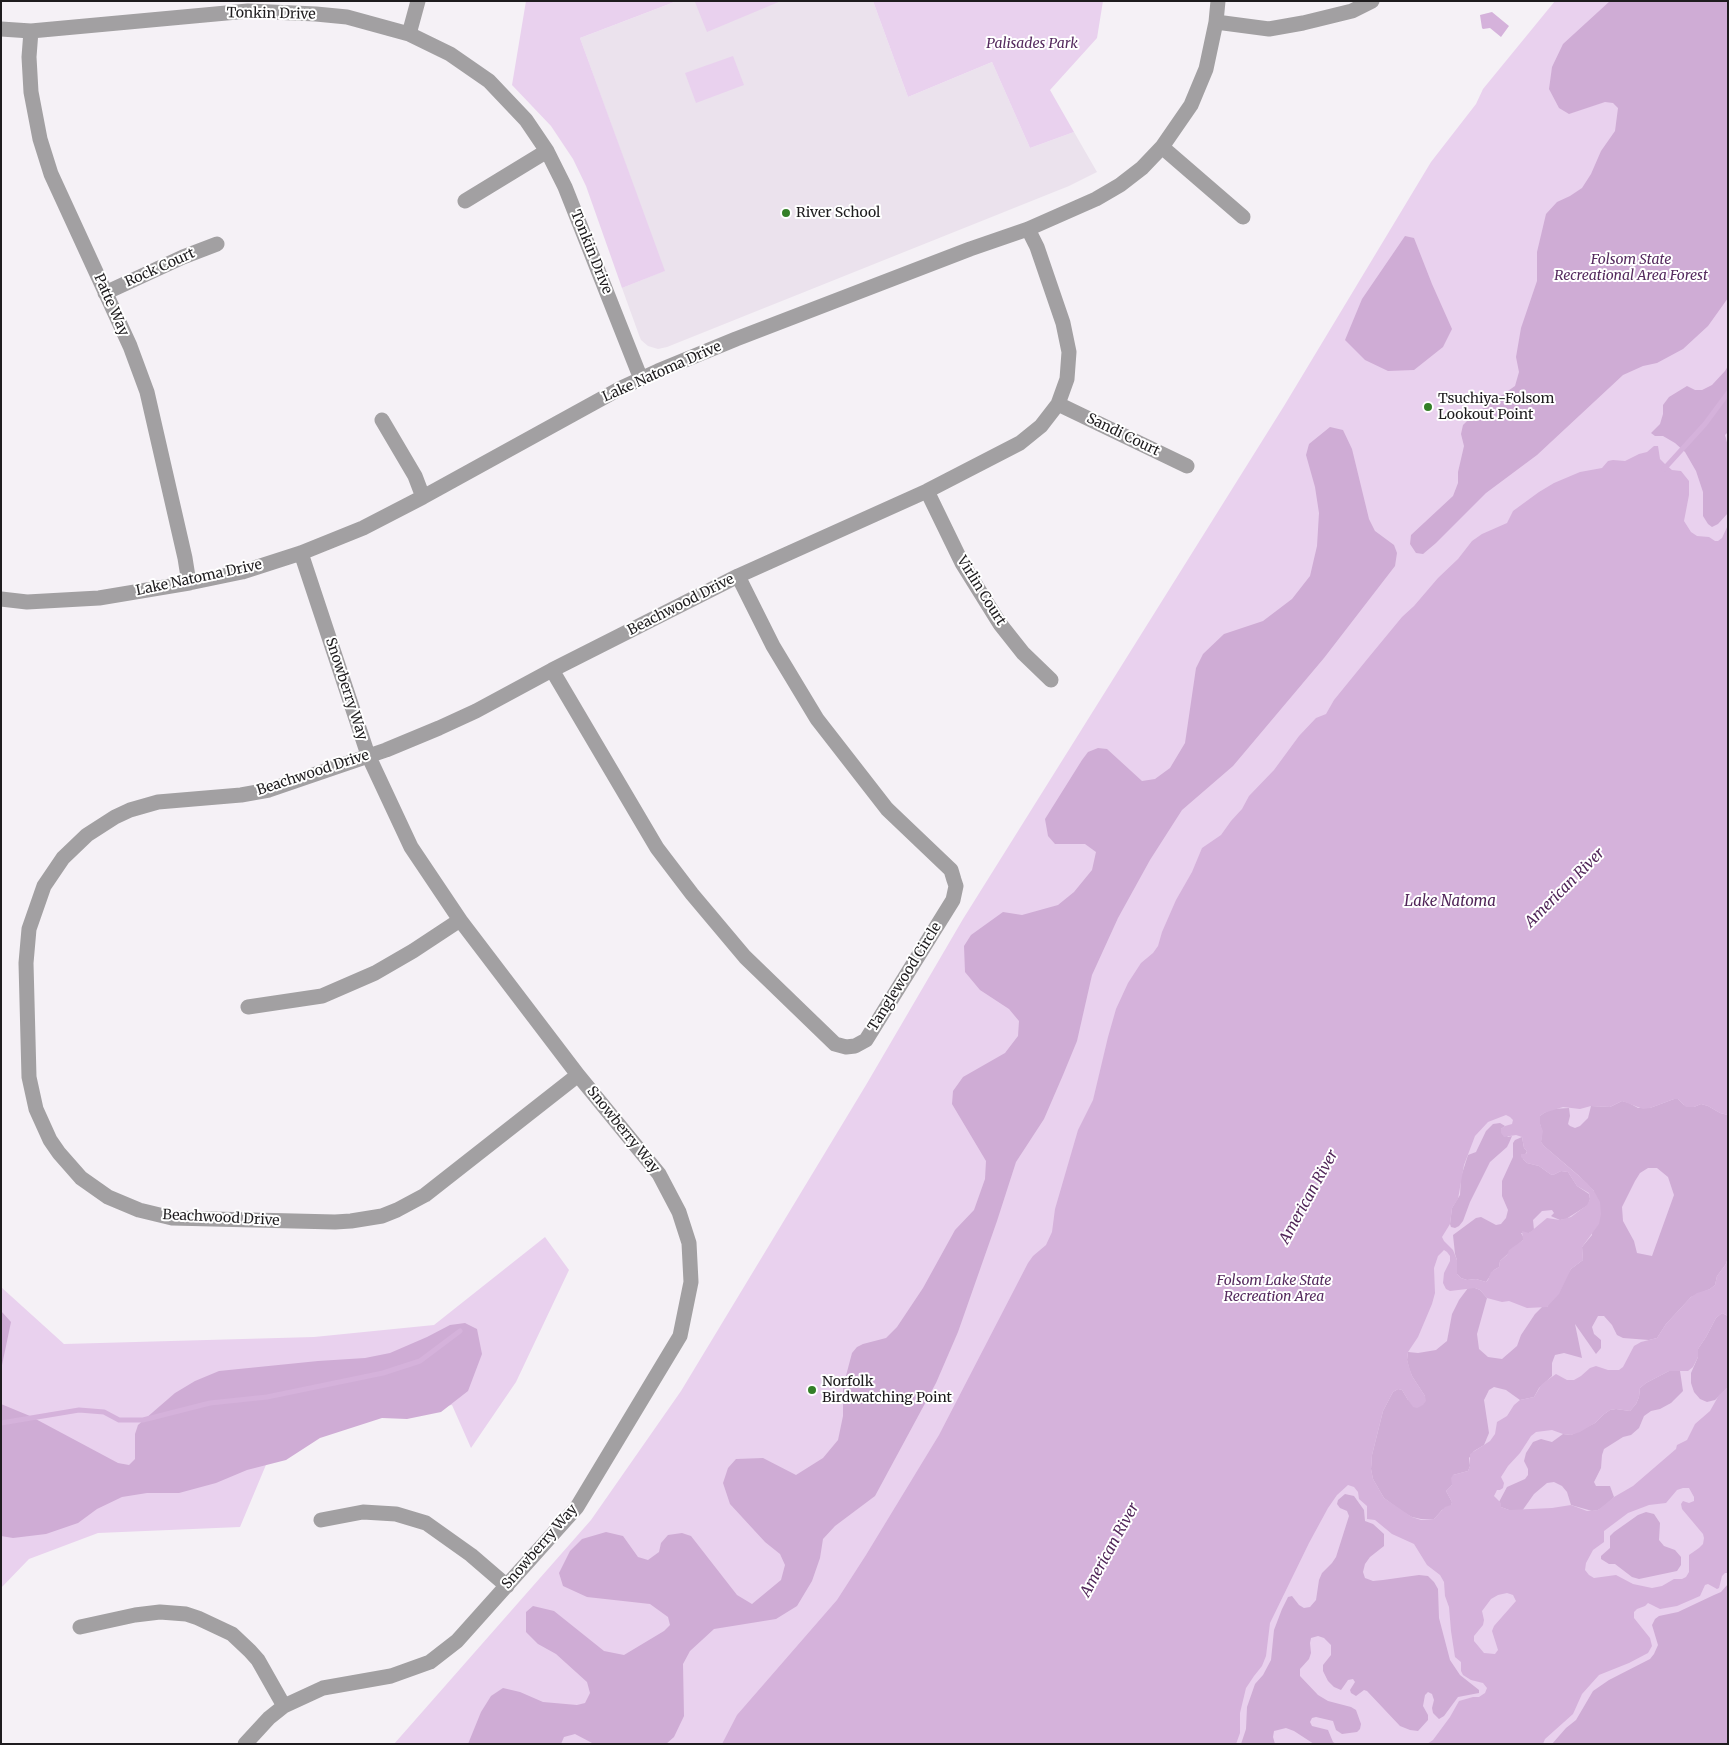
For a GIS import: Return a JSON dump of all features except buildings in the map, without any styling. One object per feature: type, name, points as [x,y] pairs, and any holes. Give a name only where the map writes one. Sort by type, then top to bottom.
[{"type":"street","points":[[409,34],[418,1]]},
{"type":"street","name":"Lake Natoma Drive","points":[[1,599],[28,602],[98,598],[189,584],[242,572],[301,553],[363,528],[621,388],[641,379],[736,338],[970,249],[1028,229],[1096,198],[1120,185],[1142,168],[1162,147],[1191,105],[1206,68],[1216,22],[1218,1]]},
{"type":"street","points":[[1216,22],[1269,28],[1303,23],[1352,11],[1372,1]]},
{"type":"street","name":"Tonkin Drive","points":[[1,29],[31,30],[248,6],[346,17],[409,34],[450,54],[488,81],[526,120],[547,151],[565,187],[641,379]]},
{"type":"street","name":"Patte Way","points":[[31,30],[28,57],[31,92],[40,139],[51,174],[86,246],[105,293],[130,346],[147,392],[185,558],[189,584]]},
{"type":"street","points":[[1162,147],[1243,217]]},
{"type":"street","points":[[465,201],[547,151]]},
{"type":"street","name":"Beachwood Drive","points":[[578,1075],[425,1195],[382,1216],[351,1221],[172,1218],[139,1210],[108,1197],[81,1178],[64,1160],[50,1140],[36,1109],[29,1077],[26,946],[29,930],[40,894],[52,872],[63,858],[74,846],[101,825],[130,810],[158,802],[241,796],[269,790],[386,750],[476,711],[552,670],[738,576],[927,491],[1020,443],[1041,426],[1058,404],[1067,379],[1069,352],[1063,323],[1037,247],[1028,229]]},
{"type":"street","name":"Rock Court","points":[[105,293],[183,257],[217,244]]},
{"type":"street","name":"Sandi Court","points":[[1058,404],[1187,466]]},
{"type":"street","points":[[382,420],[415,476],[422,497]]},
{"type":"street","name":"Virlin Court","points":[[927,491],[962,563],[1000,624],[1023,653],[1051,680]]},
{"type":"street","name":"Snowberry Way","points":[[245,1744],[269,1718],[284,1706],[323,1688],[391,1676],[430,1662],[457,1641],[576,1507],[680,1336],[691,1282],[689,1243],[679,1212],[659,1174],[578,1075],[460,920],[411,847],[368,755],[301,553]]},
{"type":"street","name":"Tanglewood Circle","points":[[552,670],[657,848],[692,894],[745,957],[834,1044],[846,1047],[855,1046],[866,1040],[953,900],[956,886],[951,870],[887,808],[817,719],[772,646],[738,576]]},
{"type":"street","points":[[248,1007],[322,996],[375,973],[460,920]]},
{"type":"street","points":[[321,1520],[363,1512],[396,1514],[426,1523],[470,1555],[507,1586]]},
{"type":"street","points":[[80,1627],[160,1612],[186,1614],[198,1618],[232,1634],[250,1651],[258,1660],[284,1706]]},
{"type":"shaded area","points":[[677,1],[873,1],[908,97],[992,62],[1030,148],[1074,132],[1097,172],[1069,186],[667,347],[658,349],[648,346],[641,340],[622,288],[664,271],[580,38]]},
{"type":"green space","points":[[526,1],[677,1],[580,38],[665,271],[622,288],[586,186],[573,159],[551,126],[512,85]]},
{"type":"green space","points":[[781,1],[707,32],[695,2]]},
{"type":"green space","name":"Palisades Park","points":[[873,1],[1103,1],[1097,38],[1050,90],[1074,132],[1030,148],[992,62],[908,97]]},
{"type":"green space","name":"Folsom Lake State Recreation Area","points":[[1555,1],[1728,1],[1728,1744],[394,1744],[591,1520],[681,1391],[866,1085],[963,919],[1284,406],[1431,162],[1476,104],[1483,89]]},
{"type":"green space","name":"Folsom State Recreational Area Forest","points":[[1610,1],[1728,1],[1728,298],[1708,326],[1683,349],[1657,363],[1643,366],[1623,375],[1537,455],[1486,493],[1436,543],[1423,554],[1416,553],[1410,544],[1411,535],[1453,496],[1458,483],[1458,472],[1464,446],[1461,434],[1463,425],[1472,416],[1515,386],[1519,372],[1516,357],[1521,328],[1537,281],[1537,252],[1546,214],[1557,202],[1582,188],[1591,174],[1601,151],[1615,131],[1618,108],[1613,103],[1605,102],[1569,114],[1559,108],[1549,89],[1552,67],[1563,44]]},
{"type":"green space","points":[[733,56],[744,85],[696,103],[685,73]]},
{"type":"green space","points":[[1405,236],[1414,238],[1452,329],[1443,347],[1414,370],[1388,371],[1365,360],[1345,340],[1362,299]]},
{"type":"green space","points":[[1728,366],[1728,432],[1725,435],[1728,446],[1728,513],[1718,524],[1712,527],[1703,516],[1703,492],[1696,471],[1685,452],[1663,436],[1655,436],[1651,433],[1660,424],[1663,405],[1669,397],[1687,386],[1695,390],[1702,390],[1712,385]]},
{"type":"green space","points":[[1330,427],[1343,430],[1352,449],[1369,519],[1375,531],[1394,545],[1397,553],[1395,566],[1324,658],[1233,766],[1182,810],[1150,860],[1118,918],[1092,975],[1077,1041],[1044,1119],[1016,1162],[958,1332],[936,1383],[875,1496],[835,1526],[823,1539],[820,1558],[812,1581],[797,1606],[776,1619],[714,1629],[690,1651],[683,1664],[684,1716],[674,1737],[666,1744],[594,1744],[575,1734],[564,1737],[561,1744],[468,1744],[481,1712],[491,1696],[503,1688],[520,1692],[543,1702],[577,1705],[585,1703],[590,1693],[587,1682],[556,1654],[538,1644],[526,1632],[526,1612],[533,1606],[554,1611],[604,1651],[624,1655],[664,1631],[670,1625],[668,1617],[650,1604],[587,1597],[563,1586],[559,1573],[570,1551],[582,1539],[606,1532],[623,1536],[638,1557],[648,1560],[659,1552],[661,1543],[668,1535],[682,1533],[691,1536],[737,1595],[752,1604],[781,1580],[785,1565],[780,1554],[765,1542],[730,1504],[723,1483],[728,1468],[736,1459],[763,1458],[796,1475],[823,1458],[838,1440],[843,1416],[843,1387],[852,1353],[863,1344],[886,1338],[897,1327],[923,1288],[955,1230],[974,1210],[985,1179],[986,1161],[952,1104],[953,1091],[963,1077],[1005,1053],[1018,1036],[1019,1021],[1009,1009],[980,990],[965,972],[964,946],[971,935],[1003,912],[1022,915],[1058,905],[1074,892],[1092,870],[1096,852],[1085,844],[1055,844],[1048,836],[1045,819],[1082,760],[1088,752],[1098,748],[1107,749],[1142,781],[1155,779],[1170,768],[1185,743],[1196,668],[1203,654],[1224,634],[1263,621],[1292,599],[1310,576],[1317,546],[1319,513],[1315,487],[1306,455],[1309,444]]},
{"type":"green space","points":[[1678,1099],[1684,1105],[1694,1107],[1701,1104],[1728,1115],[1728,1257],[1726,1264],[1717,1276],[1715,1285],[1691,1297],[1666,1324],[1657,1338],[1649,1340],[1623,1338],[1617,1335],[1612,1325],[1604,1316],[1598,1316],[1592,1327],[1594,1334],[1601,1340],[1601,1348],[1596,1354],[1575,1324],[1582,1358],[1564,1353],[1555,1355],[1552,1363],[1552,1376],[1539,1388],[1534,1397],[1520,1400],[1506,1390],[1494,1387],[1489,1390],[1484,1400],[1489,1433],[1484,1445],[1474,1451],[1469,1458],[1470,1466],[1468,1471],[1453,1475],[1452,1485],[1446,1491],[1452,1502],[1451,1506],[1442,1510],[1434,1519],[1412,1517],[1403,1512],[1384,1498],[1373,1479],[1371,1469],[1372,1455],[1383,1411],[1393,1392],[1398,1389],[1402,1390],[1408,1400],[1425,1396],[1412,1376],[1407,1360],[1408,1352],[1418,1353],[1436,1350],[1447,1341],[1452,1314],[1459,1300],[1468,1288],[1475,1288],[1480,1290],[1487,1298],[1477,1334],[1479,1349],[1488,1357],[1502,1359],[1517,1346],[1521,1335],[1535,1314],[1542,1307],[1547,1307],[1571,1269],[1583,1260],[1582,1247],[1592,1235],[1594,1191],[1541,1142],[1540,1116],[1552,1109],[1569,1108],[1568,1124],[1575,1128],[1588,1118],[1591,1106],[1610,1107],[1622,1101],[1638,1108],[1650,1108]],"holes":[[[1648,1168],[1657,1168],[1668,1177],[1674,1195],[1652,1256],[1637,1253],[1634,1241],[1623,1221],[1622,1207],[1640,1173]]]},
{"type":"green space","points":[[1500,1123],[1505,1126],[1501,1129],[1508,1137],[1512,1136],[1509,1143],[1490,1162],[1470,1202],[1463,1221],[1455,1228],[1451,1227],[1452,1208],[1460,1195],[1461,1177],[1468,1155],[1476,1152],[1486,1131],[1493,1124]]},
{"type":"green space","points":[[1522,1137],[1524,1148],[1527,1151],[1523,1159],[1527,1163],[1539,1166],[1553,1175],[1561,1171],[1568,1172],[1577,1186],[1589,1194],[1588,1205],[1566,1219],[1560,1220],[1551,1216],[1554,1213],[1552,1210],[1542,1211],[1533,1220],[1534,1230],[1529,1233],[1521,1233],[1524,1238],[1523,1240],[1500,1261],[1499,1267],[1494,1270],[1486,1282],[1461,1278],[1457,1274],[1453,1235],[1476,1218],[1481,1217],[1496,1225],[1501,1224],[1506,1218],[1508,1210],[1502,1196],[1502,1181],[1513,1157],[1513,1143]]},
{"type":"green space","points":[[545,1237],[569,1270],[516,1382],[471,1448],[452,1405],[333,1422],[273,1448],[240,1527],[98,1533],[29,1559],[1,1588],[1,1287],[64,1344],[314,1337],[434,1325]]},
{"type":"green space","points":[[1,1311],[11,1322],[1,1370]]},
{"type":"green space","points":[[1722,1313],[1728,1316],[1728,1387],[1715,1400],[1707,1402],[1700,1399],[1694,1392],[1691,1383],[1691,1373],[1698,1357],[1698,1349],[1716,1318]]},
{"type":"green space","points":[[465,1323],[477,1329],[482,1354],[468,1391],[441,1412],[407,1419],[382,1418],[320,1438],[286,1460],[247,1470],[216,1483],[179,1493],[147,1493],[122,1497],[97,1509],[78,1523],[46,1534],[13,1538],[1,1536],[1,1404],[30,1416],[118,1463],[129,1465],[135,1459],[135,1434],[138,1425],[175,1393],[195,1381],[219,1371],[365,1358],[390,1353],[450,1325]]},
{"type":"green space","points":[[1669,1371],[1680,1371],[1683,1391],[1671,1403],[1644,1416],[1639,1428],[1631,1435],[1623,1437],[1604,1449],[1601,1468],[1594,1482],[1596,1486],[1610,1486],[1614,1497],[1605,1506],[1592,1511],[1571,1505],[1567,1492],[1562,1486],[1554,1482],[1547,1483],[1534,1494],[1522,1511],[1501,1507],[1499,1502],[1507,1487],[1525,1479],[1528,1475],[1528,1469],[1524,1461],[1526,1453],[1533,1442],[1541,1439],[1552,1442],[1563,1434],[1571,1435],[1595,1423],[1610,1410],[1630,1411],[1636,1404],[1640,1388]]},
{"type":"green space","points":[[1345,1494],[1354,1496],[1364,1510],[1365,1521],[1373,1524],[1384,1534],[1384,1546],[1370,1557],[1365,1564],[1363,1572],[1365,1578],[1373,1581],[1419,1575],[1428,1576],[1434,1582],[1438,1589],[1439,1618],[1450,1660],[1460,1675],[1479,1690],[1479,1693],[1458,1697],[1444,1716],[1439,1719],[1433,1713],[1434,1700],[1432,1694],[1428,1692],[1425,1695],[1423,1706],[1428,1715],[1428,1720],[1418,1731],[1410,1730],[1400,1726],[1367,1691],[1364,1690],[1356,1696],[1351,1693],[1350,1690],[1355,1682],[1353,1679],[1348,1680],[1341,1690],[1334,1687],[1328,1681],[1323,1671],[1323,1665],[1331,1655],[1331,1645],[1324,1638],[1318,1636],[1311,1638],[1311,1653],[1309,1659],[1300,1669],[1300,1676],[1318,1695],[1328,1701],[1356,1710],[1361,1724],[1360,1729],[1357,1732],[1342,1734],[1336,1730],[1333,1721],[1316,1717],[1312,1718],[1310,1722],[1312,1726],[1328,1730],[1333,1742],[1336,1744],[1314,1744],[1286,1728],[1274,1731],[1275,1744],[1241,1744],[1246,1729],[1247,1707],[1255,1684],[1263,1675],[1271,1660],[1274,1630],[1288,1597],[1292,1596],[1304,1608],[1310,1607],[1316,1600],[1322,1573],[1336,1557],[1349,1516],[1347,1511],[1340,1508],[1337,1504],[1338,1500]]},
{"type":"green space","points":[[1646,1512],[1654,1514],[1660,1523],[1659,1540],[1664,1546],[1675,1550],[1681,1557],[1681,1565],[1677,1571],[1639,1579],[1632,1577],[1615,1564],[1609,1564],[1601,1559],[1601,1556],[1610,1548],[1610,1536],[1614,1532],[1638,1515]]},
{"type":"green space","points":[[1728,1584],[1728,1744],[1552,1744],[1576,1720],[1593,1691],[1609,1680],[1650,1659],[1658,1645],[1652,1625],[1655,1619],[1659,1616],[1678,1612],[1721,1592]]},
{"type":"water","points":[[1492,12],[1509,26],[1501,37],[1490,28],[1482,28],[1480,15]]},
{"type":"water","name":"Lake Natoma","points":[[1654,446],[1658,446],[1660,459],[1672,470],[1681,471],[1689,481],[1689,495],[1684,521],[1691,532],[1697,536],[1709,537],[1718,541],[1722,538],[1728,525],[1728,1115],[1701,1104],[1694,1107],[1686,1107],[1678,1099],[1674,1099],[1643,1109],[1622,1101],[1610,1107],[1591,1106],[1580,1109],[1563,1107],[1540,1116],[1540,1124],[1543,1131],[1541,1142],[1587,1183],[1600,1202],[1601,1214],[1599,1224],[1582,1247],[1583,1260],[1571,1269],[1559,1294],[1547,1307],[1527,1308],[1509,1301],[1502,1302],[1487,1298],[1480,1290],[1475,1288],[1450,1291],[1446,1289],[1443,1283],[1444,1273],[1450,1261],[1450,1256],[1444,1250],[1438,1256],[1434,1268],[1435,1293],[1432,1304],[1418,1337],[1408,1352],[1407,1360],[1412,1376],[1425,1396],[1426,1401],[1417,1408],[1413,1407],[1402,1390],[1398,1389],[1393,1392],[1383,1411],[1372,1455],[1371,1469],[1373,1479],[1384,1498],[1412,1517],[1421,1520],[1434,1519],[1445,1507],[1451,1505],[1452,1502],[1446,1491],[1452,1485],[1451,1478],[1453,1475],[1468,1471],[1470,1454],[1490,1441],[1495,1434],[1497,1422],[1507,1416],[1514,1405],[1520,1400],[1534,1397],[1542,1384],[1556,1374],[1567,1380],[1574,1380],[1590,1368],[1596,1366],[1608,1370],[1619,1370],[1623,1367],[1634,1346],[1657,1338],[1666,1324],[1691,1297],[1715,1285],[1717,1276],[1726,1264],[1728,1257],[1728,1316],[1722,1313],[1716,1318],[1698,1349],[1698,1357],[1693,1367],[1688,1371],[1669,1371],[1646,1383],[1640,1388],[1636,1404],[1630,1411],[1610,1410],[1595,1423],[1580,1432],[1571,1435],[1552,1430],[1536,1432],[1508,1466],[1501,1477],[1504,1483],[1503,1488],[1497,1490],[1494,1496],[1501,1503],[1501,1507],[1509,1510],[1571,1505],[1587,1511],[1598,1510],[1614,1497],[1633,1486],[1676,1449],[1677,1445],[1687,1440],[1695,1424],[1710,1411],[1719,1395],[1728,1387],[1728,1573],[1722,1576],[1719,1588],[1717,1589],[1708,1584],[1705,1585],[1700,1596],[1677,1606],[1660,1609],[1648,1603],[1637,1609],[1634,1612],[1634,1618],[1650,1638],[1652,1646],[1648,1653],[1599,1675],[1582,1694],[1573,1714],[1545,1739],[1543,1744],[1427,1744],[1433,1740],[1459,1701],[1479,1697],[1485,1693],[1487,1688],[1483,1683],[1471,1680],[1463,1675],[1461,1662],[1455,1657],[1449,1607],[1445,1596],[1444,1582],[1440,1575],[1427,1565],[1414,1544],[1392,1534],[1375,1520],[1367,1519],[1367,1506],[1359,1499],[1358,1492],[1354,1487],[1348,1485],[1337,1495],[1328,1508],[1270,1623],[1266,1656],[1262,1666],[1246,1688],[1240,1713],[1240,1733],[1236,1744],[722,1744],[737,1715],[837,1600],[939,1435],[1028,1263],[1046,1245],[1052,1232],[1055,1209],[1078,1130],[1093,1100],[1116,1009],[1128,983],[1141,963],[1158,946],[1176,900],[1192,872],[1202,848],[1221,835],[1242,809],[1249,796],[1274,770],[1299,736],[1316,718],[1326,714],[1334,700],[1402,617],[1458,559],[1472,541],[1482,534],[1507,523],[1513,511],[1554,483],[1580,472],[1602,468],[1608,461],[1625,461],[1647,452]],"holes":[[[1506,1115],[1513,1120],[1512,1124],[1501,1129],[1501,1133],[1504,1137],[1516,1135],[1522,1137],[1524,1148],[1527,1151],[1526,1154],[1521,1154],[1521,1157],[1527,1163],[1539,1166],[1553,1175],[1561,1171],[1568,1172],[1577,1186],[1589,1193],[1590,1199],[1587,1205],[1571,1217],[1560,1220],[1547,1218],[1529,1233],[1522,1231],[1523,1240],[1509,1250],[1507,1255],[1500,1261],[1499,1267],[1491,1272],[1486,1282],[1476,1279],[1467,1280],[1457,1274],[1457,1260],[1453,1250],[1442,1237],[1450,1224],[1452,1208],[1458,1199],[1464,1165],[1475,1136],[1488,1122]],[[1689,1488],[1694,1501],[1689,1503],[1683,1501],[1681,1504],[1682,1509],[1703,1534],[1704,1538],[1703,1544],[1689,1555],[1689,1572],[1686,1577],[1674,1579],[1662,1586],[1652,1588],[1633,1584],[1616,1575],[1594,1578],[1589,1575],[1585,1570],[1586,1563],[1593,1550],[1604,1542],[1604,1531],[1628,1513],[1649,1505],[1666,1503],[1677,1490]],[[1507,1593],[1513,1595],[1516,1601],[1494,1626],[1492,1631],[1498,1650],[1495,1654],[1484,1653],[1474,1641],[1474,1636],[1483,1625],[1482,1611],[1491,1599]]]},
{"type":"waterway","points":[[1664,469],[1705,424],[1728,393]]},
{"type":"waterway","points":[[1,1423],[79,1410],[104,1412],[119,1420],[143,1420],[210,1403],[267,1397],[383,1373],[420,1361],[460,1331]]},
{"type":"place","name":"River School","points":[[786,213]]},
{"type":"place","name":"Tsuchiya-Folsom Lookout Point","points":[[1428,407]]},
{"type":"place","name":"Norfolk Birdwatching Point","points":[[812,1390]]},
{"type":"water label","name":"American River","points":[[1565,888]]},
{"type":"water label","name":"American River","points":[[1309,1197]]},
{"type":"water label","name":"American River","points":[[1110,1550]]}]
